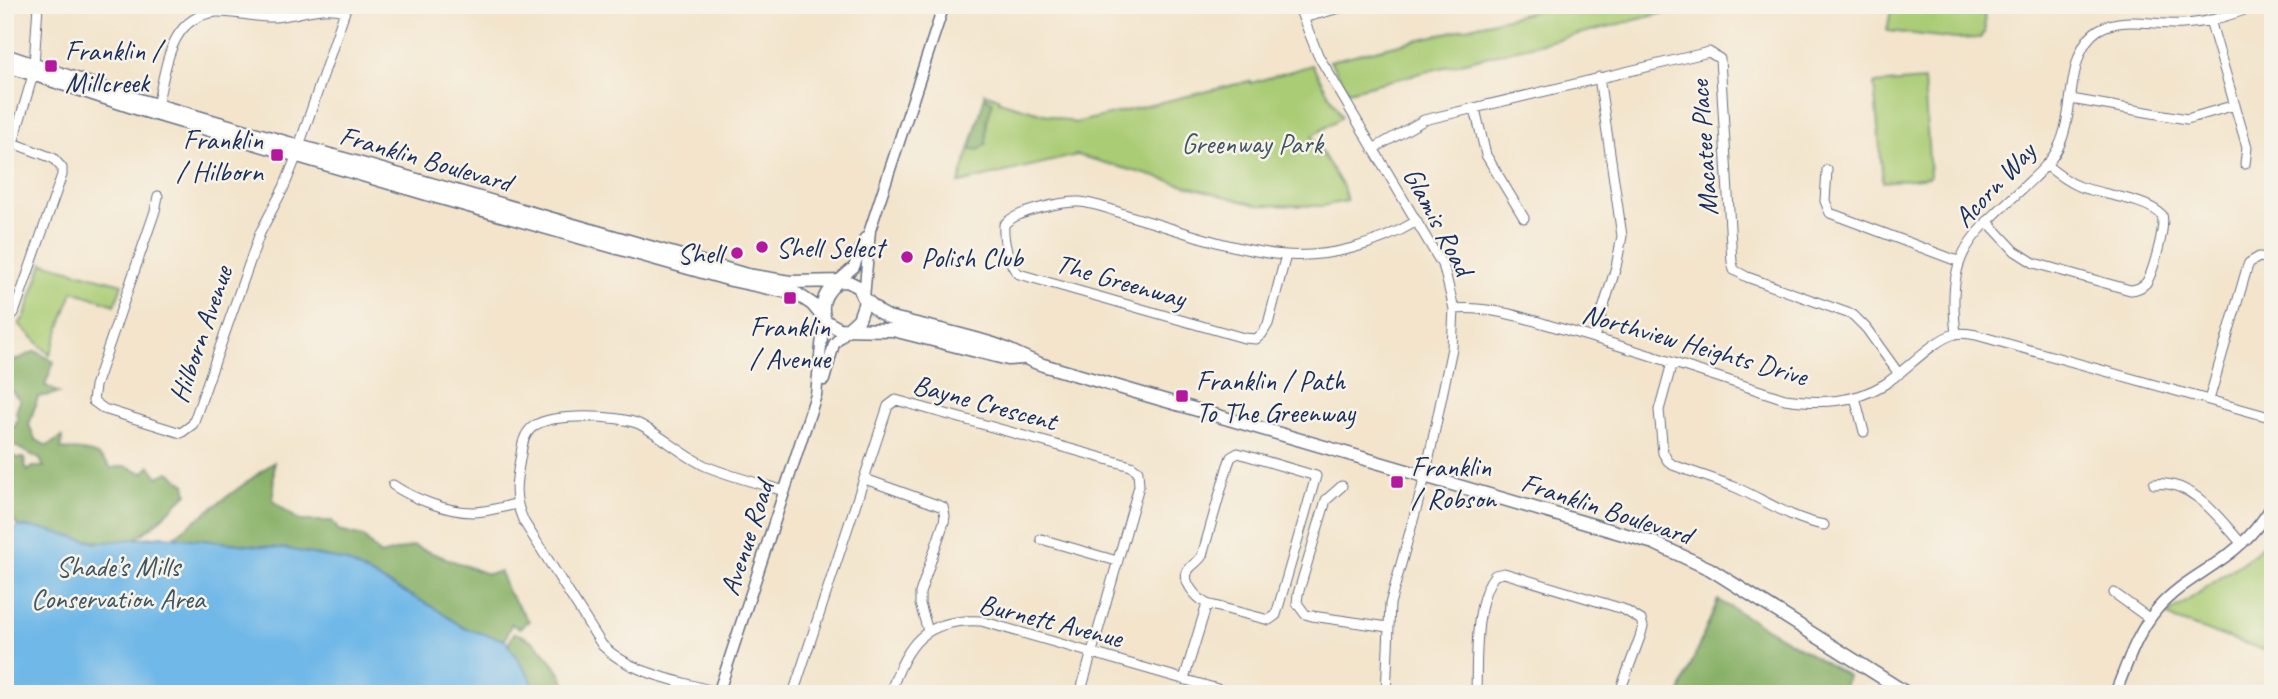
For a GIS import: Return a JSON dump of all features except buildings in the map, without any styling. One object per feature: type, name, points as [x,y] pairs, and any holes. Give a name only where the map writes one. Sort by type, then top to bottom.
[{"type":"main road","name":"Franklin Boulevard","points":[[5,55],[34,70],[134,108],[298,150],[747,275],[790,282],[838,281]]},
{"type":"main road","name":"Franklin Boulevard","points":[[5,65],[34,70],[157,105],[731,281],[797,294],[812,304],[824,317]]},
{"type":"main road","points":[[838,281],[853,283],[859,287],[864,298],[863,313],[847,330],[833,327],[824,317],[824,296],[838,281]]},
{"type":"main road","name":"Franklin Boulevard","points":[[864,298],[888,317],[957,332],[1010,350],[1022,358],[1654,543],[1710,569],[1908,694]]},
{"type":"main road","name":"Franklin Boulevard","points":[[847,330],[893,330],[1008,359],[1022,358]]},
{"type":"street","points":[[5,321],[15,313],[62,175],[62,168],[53,158],[9,141],[34,70],[38,5]]},
{"type":"street","points":[[838,281],[854,267],[870,230],[944,5]]},
{"type":"street","name":"Glamis Road","points":[[1298,5],[1318,55],[1444,268],[1454,309],[1452,348],[1424,477],[1396,577],[1388,627],[1386,694]]},
{"type":"street","points":[[1303,18],[1351,5]]},
{"type":"street","name":"Acorn Way","points":[[1956,334],[1953,285],[1969,241],[2046,165],[2062,139],[2080,51],[2086,40],[2099,29],[2116,23],[2183,24],[2210,20],[2260,5]]},
{"type":"street","points":[[157,105],[170,50],[182,26],[198,17],[215,12],[264,18],[326,7],[346,8],[298,150]]},
{"type":"street","points":[[2210,20],[2247,147],[2245,164]]},
{"type":"street","name":"Macatee Place","points":[[1373,149],[1424,120],[1709,51],[1720,59],[1734,270],[1853,315],[1866,328],[1899,373]]},
{"type":"street","points":[[1594,338],[1616,267],[1622,236],[1599,77]]},
{"type":"street","points":[[2071,99],[2187,119],[2235,105]]},
{"type":"street","points":[[1475,109],[1486,155],[1524,218]]},
{"type":"street","name":"Hilborn Avenue","points":[[158,196],[95,386],[93,401],[104,409],[181,433],[193,424],[260,233],[284,187],[298,150]]},
{"type":"street","points":[[1987,221],[2015,251],[2034,263],[2130,290],[2140,288],[2148,279],[2152,266],[2163,226],[2162,215],[2152,207],[2079,186],[2046,165]]},
{"type":"street","points":[[1827,170],[1825,201],[1830,213],[1960,262]]},
{"type":"street","name":"The Greenway","points":[[1286,255],[1268,324],[1255,339],[1019,274],[1012,266],[1003,232],[1004,225],[1013,216],[1078,202],[1254,250],[1286,255],[1325,254],[1371,243],[1417,221]]},
{"type":"street","points":[[864,298],[870,230]]},
{"type":"street","points":[[2209,400],[2249,263],[2259,257],[2273,259]]},
{"type":"street","name":"Northview Heights Drive","points":[[1454,309],[1490,310],[1594,338],[1785,399],[1821,402],[1855,397],[1883,385],[1940,341],[1956,334]]},
{"type":"street","name":"Avenue Road","points":[[718,693],[816,396],[824,317]]},
{"type":"street","name":"Avenue Road","points":[[816,396],[821,388],[834,344],[847,330]]},
{"type":"street","points":[[1956,334],[1976,335],[2273,418]]},
{"type":"street","points":[[1672,363],[1659,410],[1663,453],[1668,461],[1736,488],[1797,518],[1824,525]]},
{"type":"street","points":[[1855,397],[1864,432]]},
{"type":"street","name":"Bayne Crescent","points":[[793,694],[888,406],[896,400],[1131,466],[1138,471],[1140,479],[1080,694]]},
{"type":"street","points":[[718,693],[636,668],[613,656],[602,645],[524,522],[516,504],[515,488],[522,444],[527,433],[541,422],[578,417],[612,417],[638,424],[706,466],[785,491]]},
{"type":"street","points":[[1244,453],[1316,475],[1276,615],[1269,620],[1207,604],[1193,591],[1186,574],[1202,556],[1231,457],[1244,453]]},
{"type":"street","points":[[865,479],[943,507],[944,522],[920,593],[920,604],[929,631]]},
{"type":"street","points":[[2154,484],[2179,485],[2202,501],[2242,544]]},
{"type":"street","points":[[393,485],[420,500],[463,512],[484,511],[516,504]]},
{"type":"street","points":[[1342,486],[1326,500],[1297,594],[1297,603],[1305,614],[1312,616],[1388,627]]},
{"type":"street","points":[[2115,694],[2137,639],[2150,619],[2173,594],[2242,544],[2273,504]]},
{"type":"street","points":[[1041,540],[1117,561]]},
{"type":"street","points":[[1476,694],[1479,621],[1489,581],[1494,575],[1504,573],[1623,609],[1641,620],[1643,627],[1619,694]]},
{"type":"street","points":[[2114,593],[2150,619]]},
{"type":"street","points":[[1184,679],[1207,604]]},
{"type":"street","name":"Burnett Avenue","points":[[890,694],[902,660],[929,631],[961,620],[981,621],[1235,694]]},
{"type":"green space","points":[[1561,5],[1696,5],[1348,91],[1330,61]]},
{"type":"green space","points":[[1892,5],[1984,5],[1985,32],[1980,38],[1956,39],[1887,31]]},
{"type":"green space","name":"Greenway Park","points":[[1312,65],[1342,117],[1312,136],[1343,187],[1347,201],[1322,206],[1256,205],[1077,155],[959,183],[985,98],[984,93],[999,98],[999,101],[1075,123],[1250,81],[1251,83]]},
{"type":"green space","points":[[1924,80],[1930,177],[1883,182],[1874,84]]},
{"type":"green space","points":[[985,96],[993,102],[987,121],[986,144],[979,150],[970,149]]},
{"type":"green space","points":[[43,263],[122,284],[115,305],[73,291],[50,355],[19,324],[25,316]]},
{"type":"green space","points":[[36,351],[54,362],[45,385],[59,393],[38,397],[29,425],[35,439],[47,446],[62,437],[61,449],[95,454],[111,468],[126,466],[143,473],[150,466],[158,477],[169,472],[185,484],[187,494],[157,523],[137,537],[126,541],[96,541],[18,526],[5,508],[5,448],[16,458],[24,458],[28,471],[33,467],[44,467],[40,459],[5,441],[5,425],[14,428],[20,400],[7,386],[5,359],[14,361]]},
{"type":"green space","points":[[274,462],[273,501],[300,521],[332,521],[339,531],[363,537],[380,555],[414,546],[487,574],[500,572],[508,592],[529,621],[519,628],[511,624],[505,640],[464,628],[433,607],[398,590],[313,555],[288,549],[173,537]]},
{"type":"green space","points":[[2273,529],[2273,653],[2167,615],[2257,552]]},
{"type":"green space","points":[[1718,600],[1848,676],[1841,694],[1679,694]]},
{"type":"green space","points":[[514,633],[541,648],[555,665],[570,694],[534,694],[531,679],[508,645]]},
{"type":"water","name":"Shade’s Mills Conservation Area","points":[[18,526],[43,529],[96,543],[163,536],[288,549],[345,561],[433,607],[464,628],[505,640],[531,679],[534,694],[5,694],[5,552],[11,534]]},
{"type":"place","name":"Franklin / Millcreek","points":[[51,66]]},
{"type":"place","name":"Franklin / Hilborn","points":[[277,155]]},
{"type":"place","name":"Shell Select","points":[[762,247]]},
{"type":"place","name":"Shell","points":[[737,253]]},
{"type":"place","name":"Polish Club","points":[[907,257]]},
{"type":"place","name":"Franklin / Avenue","points":[[790,298]]},
{"type":"place","name":"Franklin / Path To The Greenway","points":[[1182,396]]},
{"type":"place","name":"Franklin / Robson","points":[[1397,482]]}]
